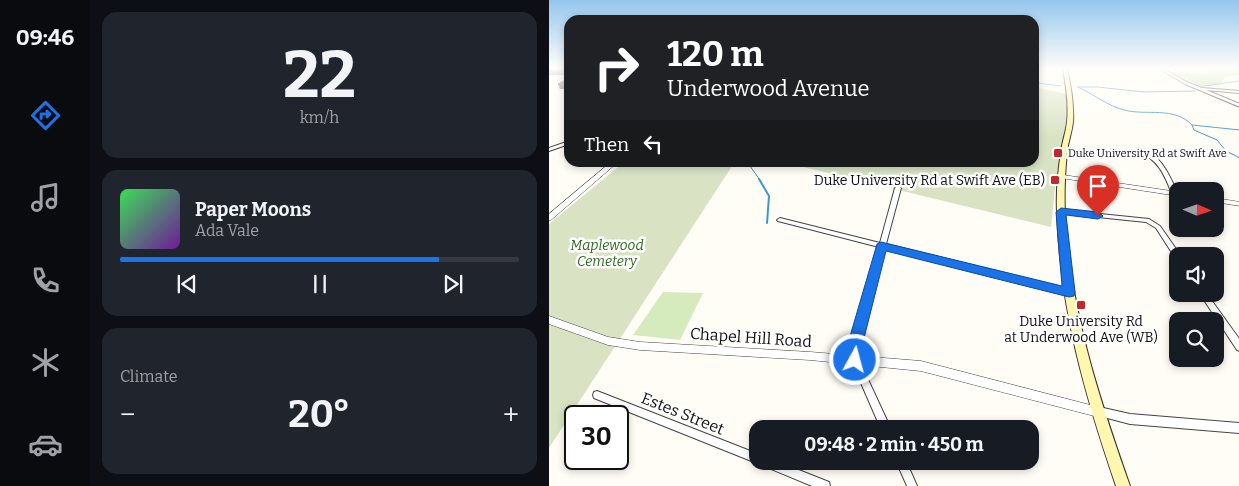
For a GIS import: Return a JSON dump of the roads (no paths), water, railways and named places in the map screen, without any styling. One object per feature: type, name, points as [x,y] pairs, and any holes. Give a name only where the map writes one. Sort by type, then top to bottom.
[{"type":"main road","points":[[1069,92],[1070,120],[1064,153],[1061,212],[1069,292],[1079,347],[1098,412],[1123,486]]},
{"type":"street","points":[[1204,92],[1239,106]]},
{"type":"street","points":[[549,150],[564,144]]},
{"type":"street","points":[[1139,149],[1147,152],[1160,162],[1171,182]]},
{"type":"street","points":[[549,218],[609,167]]},
{"type":"street","points":[[1063,177],[1169,193]]},
{"type":"street","points":[[882,420],[855,360],[854,350],[881,246],[899,188]]},
{"type":"street","points":[[1224,202],[1239,204]]},
{"type":"street","points":[[1061,212],[1147,220],[1154,224],[1171,247]]},
{"type":"street","points":[[780,220],[1069,292]]},
{"type":"street","points":[[1208,302],[1239,348]]},
{"type":"street","name":"Chapel Hill Road","points":[[549,320],[608,341],[640,346],[904,364],[943,371],[1015,392],[1098,412]]},
{"type":"street","name":"Estes Street","points":[[597,395],[749,455]]},
{"type":"street","points":[[1098,412],[1130,419],[1239,428]]},
{"type":"street","points":[[785,470],[825,486]]},
{"type":"street","points":[[905,470],[912,486]]},
{"type":"waterway","points":[[1086,92],[1106,103],[1124,110],[1169,113],[1185,119],[1192,125]]},
{"type":"waterway","points":[[1142,92],[1161,92]]},
{"type":"waterway","points":[[1192,125],[1240,130]]},
{"type":"waterway","points":[[1192,125],[1194,130],[1217,140],[1226,151],[1240,158]]},
{"type":"waterway","points":[[751,167],[760,180]]},
{"type":"waterway","points":[[759,179],[769,196],[767,223]]},
{"type":"place","name":"Duke University Rd at Swift Ave","points":[[1058,153]]},
{"type":"place","name":"Duke University Rd at Swift Ave (EB)","points":[[1055,180]]},
{"type":"place","name":"Duke University Rd at Underwood Ave (WB)","points":[[1081,305]]},
{"type":"park label","name":"Maplewood Cemetery","points":[[607,254]]}]
